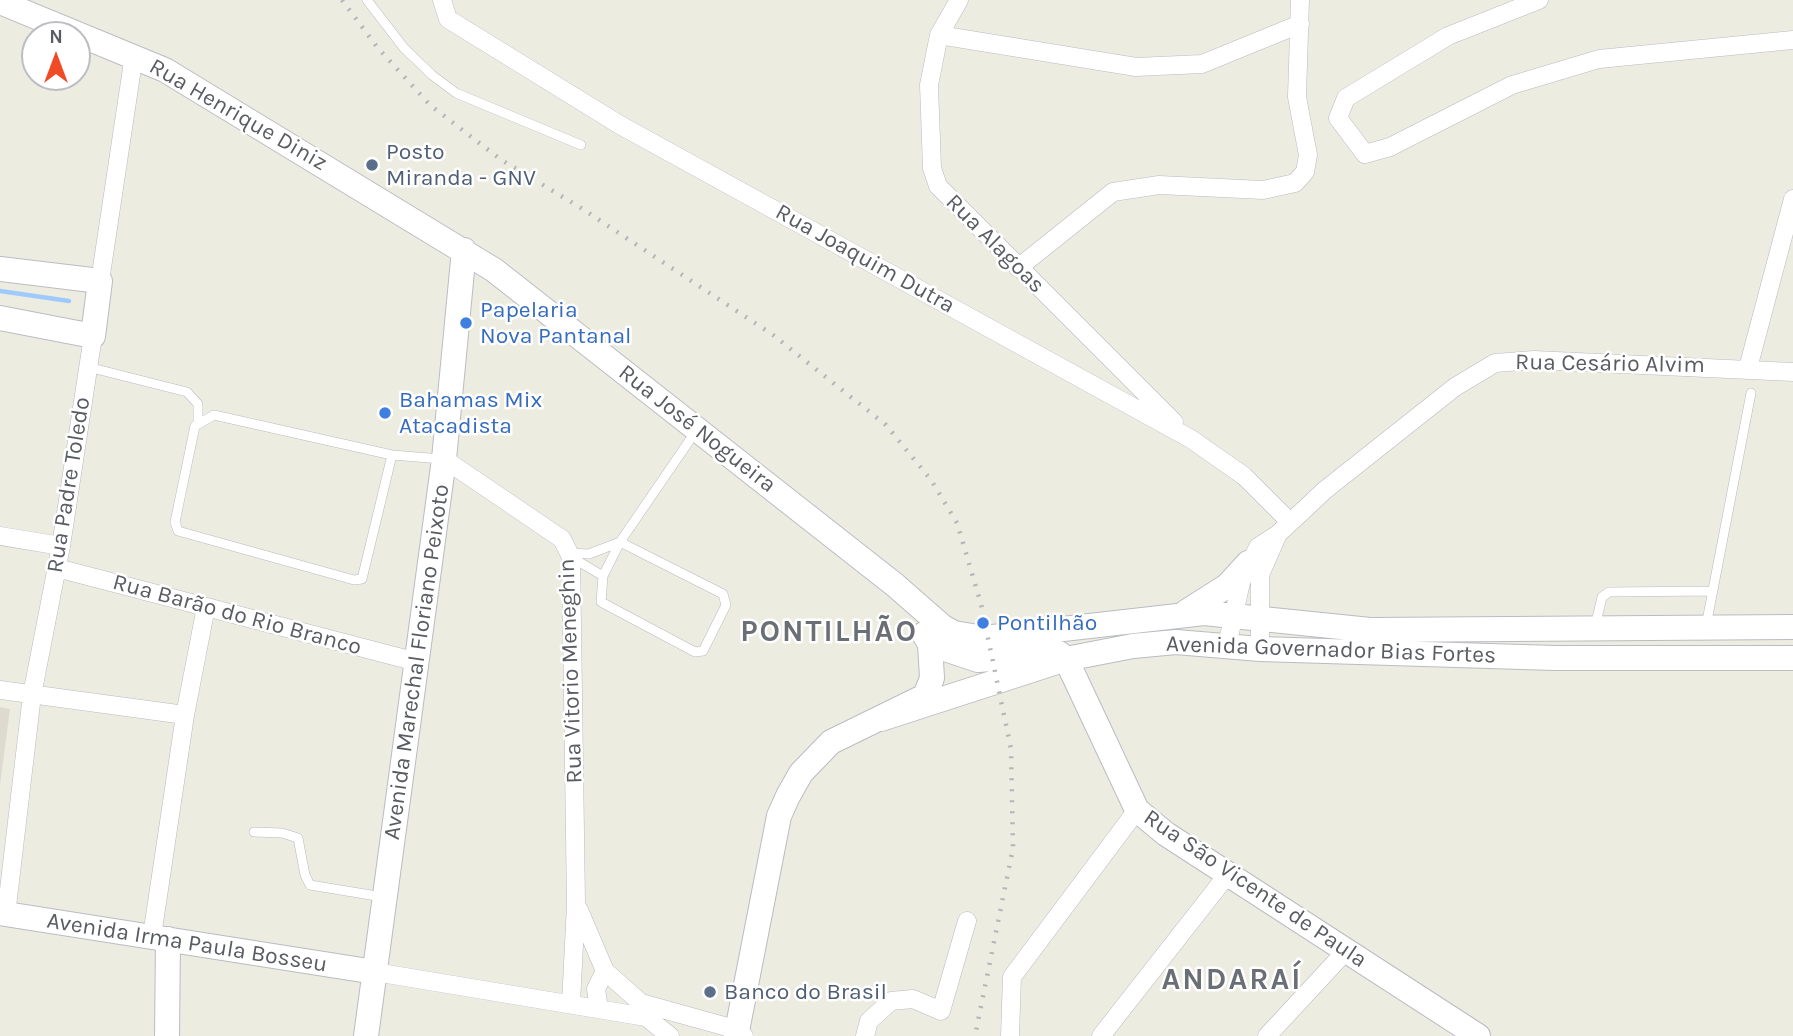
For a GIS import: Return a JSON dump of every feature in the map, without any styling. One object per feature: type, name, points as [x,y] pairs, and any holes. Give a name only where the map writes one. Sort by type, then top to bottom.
[{"type":"main road","name":"Rua Henrique Diniz","points":[[0,2],[165,70],[464,250]]},
{"type":"main road","name":"Rua José Nogueira","points":[[464,250],[494,270],[895,585]]},
{"type":"main road","name":"Avenida Marechal Floriano Peixoto","points":[[366,1036],[444,460],[463,288],[464,250]]},
{"type":"main road","points":[[0,269],[96,306]]},
{"type":"main road","points":[[463,288],[494,270]]},
{"type":"main road","points":[[0,318],[96,306]]},
{"type":"main road","points":[[1179,615],[1206,602],[1227,586],[1248,563]]},
{"type":"main road","points":[[739,1034],[779,816],[788,796],[801,773],[831,742],[925,696],[932,678],[930,644],[895,585]]},
{"type":"main road","name":"Avenida Governador Bias Fortes","points":[[895,585],[943,628],[984,638],[1179,615],[1260,617],[1310,626],[1370,630],[1793,627]]},
{"type":"main road","name":"Avenida Governador Bias Fortes","points":[[881,719],[1066,659],[1133,646],[1175,642],[1260,649],[1555,658],[1793,659]]},
{"type":"main road","points":[[930,644],[978,660],[1048,650],[1059,653],[1066,659]]},
{"type":"main road","name":"Rua São Vicente de Paula","points":[[1066,659],[1137,810],[1166,834],[1478,1036]]},
{"type":"main road","name":"Avenida Irma Paula Bosseu","points":[[3,914],[375,972]]},
{"type":"main road","points":[[160,937],[167,1036]]},
{"type":"street","name":"Rua Joaquim Dutra","points":[[442,0],[448,19],[620,125],[1191,439],[1244,476],[1284,528]]},
{"type":"street","name":"Rua Alagoas","points":[[959,0],[939,34],[928,102],[934,177],[962,212],[1191,439]]},
{"type":"street","points":[[1018,268],[1113,192],[1159,185],[1263,190],[1295,183],[1305,172],[1308,155],[1297,97],[1300,0]]},
{"type":"street","points":[[1539,0],[1448,36],[1346,98],[1338,118],[1365,154],[1390,147],[1512,85],[1599,59],[1793,40]]},
{"type":"street","points":[[939,34],[1136,67],[1202,64],[1300,24]]},
{"type":"street","name":"Rua Padre Toledo","points":[[3,914],[32,695],[61,546],[134,55]]},
{"type":"street","points":[[1748,368],[1793,199]]},
{"type":"street","name":"Rua Cesário Alvim","points":[[1248,563],[1258,547],[1284,528],[1325,490],[1434,404],[1495,363],[1534,360],[1793,372]]},
{"type":"street","name":"Rua Vitorio Meneghin","points":[[444,460],[562,539],[571,555],[576,904],[571,1003]]},
{"type":"street","points":[[1260,649],[1260,575],[1284,528]]},
{"type":"street","points":[[0,536],[61,546]]},
{"type":"street","points":[[1227,646],[1248,563]]},
{"type":"street","name":"Rua Barão do Rio Branco","points":[[57,568],[418,662]]},
{"type":"street","points":[[160,937],[185,715],[206,607]]},
{"type":"street","points":[[0,690],[185,715]]},
{"type":"street","points":[[1010,1036],[1012,977],[1137,810]]},
{"type":"street","points":[[1101,1036],[1170,952],[1228,874]]},
{"type":"street","name":"Rua Vitorio Meneghin","points":[[576,904],[606,971],[641,1003],[702,1028]]},
{"type":"street","points":[[865,1036],[869,1021],[891,1001],[913,999],[941,1011],[967,921]]},
{"type":"street","points":[[1267,1036],[1345,951]]},
{"type":"street","points":[[599,1009],[596,989],[606,971]]},
{"type":"street","points":[[375,972],[646,1017],[670,1036]]},
{"type":"street","points":[[702,1028],[739,1034]]},
{"type":"lane","points":[[367,0],[404,48],[456,93],[581,145]]},
{"type":"lane","points":[[88,367],[187,392],[198,404],[198,422],[175,522],[178,531],[354,580],[362,579],[392,455]]},
{"type":"lane","points":[[1706,626],[1751,393]]},
{"type":"lane","points":[[198,422],[214,415],[392,455],[444,460]]},
{"type":"lane","points":[[571,555],[589,554],[620,542],[723,594],[726,605],[703,651],[695,652],[605,606],[600,597],[603,576],[620,542],[697,429]]},
{"type":"lane","points":[[571,555],[603,576]]},
{"type":"lane","points":[[1595,629],[1602,597],[1609,592],[1711,591]]},
{"type":"lane","points":[[254,832],[282,833],[298,838],[305,875],[310,885],[385,897]]},
{"type":"shaded area","points":[[0,707],[10,709],[0,785]]},
{"type":"waterway","points":[[0,291],[69,301]]},
{"type":"railway","points":[[342,0],[377,47],[430,105],[500,159],[581,208],[773,335],[886,425],[931,480],[957,523],[981,604],[1011,749],[1013,848],[975,1036]]},
{"type":"place","name":"Posto Miranda - GNV","points":[[372,165]]},
{"type":"place","name":"Papelaria Nova Pantanal","points":[[466,323]]},
{"type":"place","name":"Bahamas Mix Atacadista","points":[[385,413]]},
{"type":"place","name":"Pontilhão","points":[[983,623]]},
{"type":"place","name":"Banco do Brasil","points":[[710,992]]},
{"type":"district","name":"PONTILHÃO","points":[[829,632]]},
{"type":"district","name":"ANDARAÍ","points":[[1232,980]]}]
